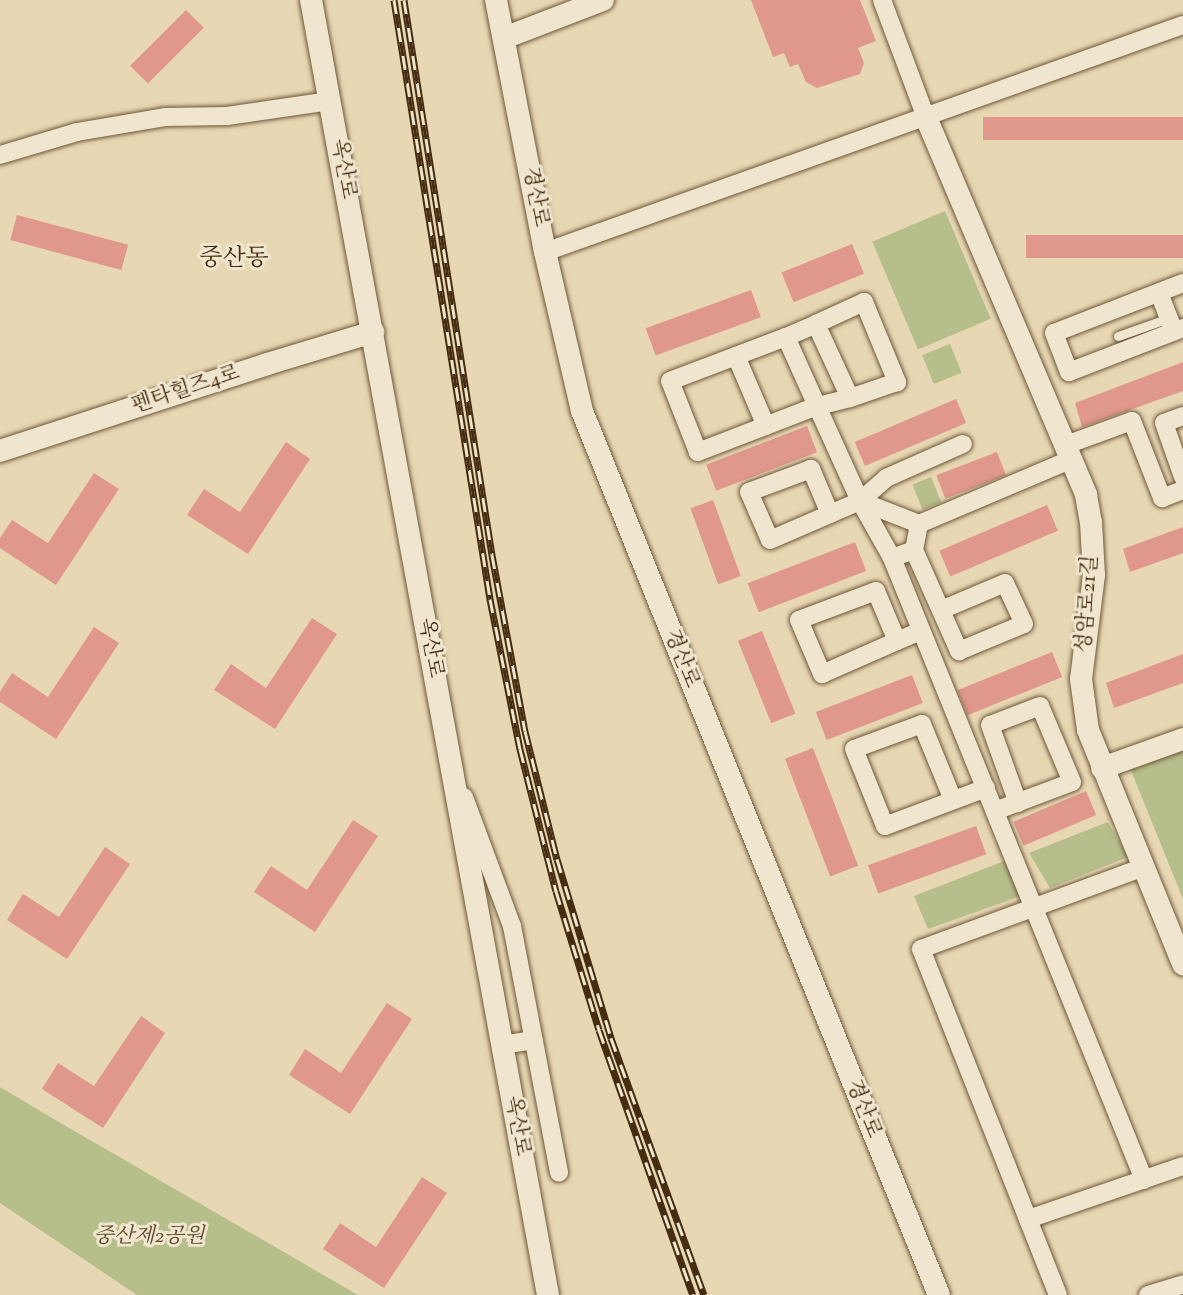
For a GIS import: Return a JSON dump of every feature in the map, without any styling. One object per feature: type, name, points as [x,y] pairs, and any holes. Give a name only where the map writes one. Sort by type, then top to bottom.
[{"type":"street","name":"옥산로","points":[[312,0],[548,1295]]},
{"type":"street","name":"경산로","points":[[496,0],[545,252],[582,411],[939,1295]]},
{"type":"street","points":[[504,38],[603,0]]},
{"type":"street","points":[[882,0],[925,115]]},
{"type":"street","points":[[545,252],[1183,25]]},
{"type":"street","points":[[0,155],[77,132],[154,119],[227,116],[330,101]]},
{"type":"street","name":"성암로21길","points":[[925,115],[1086,495],[1091,522],[1093,595],[1081,679],[1088,730],[1183,964]]},
{"type":"street","points":[[1158,293],[1175,325],[1069,372],[1054,333],[1158,293],[1183,284]]},
{"type":"street","points":[[864,302],[897,382],[850,398],[817,406],[698,452],[670,381],[816,324],[864,302]]},
{"type":"street","points":[[816,324],[850,398]]},
{"type":"street","name":"펜타힐즈4로","points":[[0,451],[373,332]]},
{"type":"street","points":[[786,337],[860,501],[892,558],[1144,1180]]},
{"type":"street","points":[[736,356],[766,426]]},
{"type":"street","points":[[1183,416],[1164,423],[1183,477]]},
{"type":"street","points":[[860,501],[919,524],[1132,421],[1162,498],[1183,490]]},
{"type":"street","points":[[830,514],[811,469],[749,492],[770,540],[830,514],[860,501],[886,478],[963,444]]},
{"type":"street","points":[[919,524],[914,550],[959,651],[1024,624],[1005,583],[941,610]]},
{"type":"street","points":[[892,558],[914,550]]},
{"type":"street","points":[[897,641],[876,591],[799,620],[822,674],[921,631]]},
{"type":"street","points":[[995,811],[1018,803],[1072,782],[1040,706],[990,725],[1018,803]]},
{"type":"street","points":[[953,800],[922,724],[854,749],[885,826],[986,788]]},
{"type":"street","points":[[1102,768],[1183,739]]},
{"type":"street","points":[[451,762],[512,926],[559,1173]]},
{"type":"street","points":[[1058,1295],[921,949],[1144,867]]},
{"type":"street","points":[[502,1045],[534,1040]]},
{"type":"street","points":[[1028,1219],[1183,1166]]},
{"type":"street","points":[[1148,1295],[1183,1284]]},
{"type":"lane","points":[[1118,336],[1175,325]]},
{"type":"green space","points":[[945,211],[991,319],[918,350],[872,242]]},
{"type":"green space","points":[[950,344],[962,373],[934,384],[922,355]]},
{"type":"green space","points":[[931,477],[941,502],[923,510],[912,484]]},
{"type":"green space","points":[[1183,731],[1183,899],[1124,753]]},
{"type":"green space","points":[[1108,822],[1128,857],[1050,888],[1029,853]]},
{"type":"green space","points":[[1012,858],[1032,892],[928,929],[914,896]]},
{"type":"green space","name":"중산제2공원","points":[[0,1087],[358,1295],[137,1295],[0,1203]]},
{"type":"building","points":[[751,0],[860,0],[876,41],[858,48],[864,63],[860,74],[817,88],[806,82],[798,64],[790,67],[784,53],[773,57]]},
{"type":"building","points":[[186,10],[204,28],[148,84],[130,66]]},
{"type":"building","points":[[983,117],[1183,117],[1183,140],[983,140]]},
{"type":"building","points":[[17,215],[128,245],[121,270],[10,240]]},
{"type":"building","points":[[1026,235],[1183,235],[1183,258],[1026,258]]},
{"type":"building","points":[[852,244],[864,274],[794,302],[782,272]]},
{"type":"building","points":[[751,290],[761,317],[656,356],[646,328]]},
{"type":"building","points":[[1183,362],[1183,391],[1082,427],[1075,403]]},
{"type":"building","points":[[956,399],[966,423],[865,466],[855,442]]},
{"type":"building","points":[[807,426],[817,452],[716,491],[706,465]]},
{"type":"building","points":[[286,442],[310,459],[248,554],[187,515],[204,489],[240,512]]},
{"type":"building","points":[[997,452],[1006,475],[945,499],[936,475]]},
{"type":"building","points":[[94,473],[119,489],[56,585],[0,548],[0,538],[12,520],[48,543]]},
{"type":"building","points":[[713,500],[741,576],[718,584],[690,508]]},
{"type":"building","points":[[1047,505],[1058,531],[950,576],[939,551]]},
{"type":"building","points":[[1183,527],[1183,553],[1130,572],[1123,549]]},
{"type":"building","points":[[855,542],[866,571],[759,612],[748,583]]},
{"type":"building","points":[[312,618],[337,634],[275,729],[214,690],[231,664],[266,688]]},
{"type":"building","points":[[94,627],[119,643],[56,739],[0,702],[0,692],[12,673],[48,697]]},
{"type":"building","points":[[762,631],[795,714],[771,723],[738,641]]},
{"type":"building","points":[[1052,652],[1062,677],[968,715],[957,690]]},
{"type":"building","points":[[1183,654],[1183,683],[1114,708],[1106,683]]},
{"type":"building","points":[[912,675],[923,703],[827,740],[816,712]]},
{"type":"building","points":[[813,748],[858,866],[830,876],[785,759]]},
{"type":"building","points":[[1086,791],[1096,815],[1023,846],[1013,822]]},
{"type":"building","points":[[353,820],[378,836],[315,932],[254,892],[271,866],[307,890]]},
{"type":"building","points":[[976,826],[986,854],[878,894],[868,865]]},
{"type":"building","points":[[105,847],[130,864],[67,959],[7,920],[23,894],[59,917]]},
{"type":"building","points":[[387,1003],[412,1019],[350,1114],[289,1075],[305,1049],[341,1073]]},
{"type":"building","points":[[141,1016],[165,1033],[103,1128],[42,1089],[58,1063],[94,1086]]},
{"type":"building","points":[[422,1177],[447,1193],[384,1288],[323,1249],[340,1223],[376,1247]]},
{"type":"railway","points":[[394,0],[490,599],[520,749],[556,891],[599,1030],[693,1295]]},
{"type":"railway","points":[[404,0],[492,555],[525,731],[557,859],[611,1038],[704,1295]]},
{"type":"district","name":"중산동","points":[[234,260]]}]
